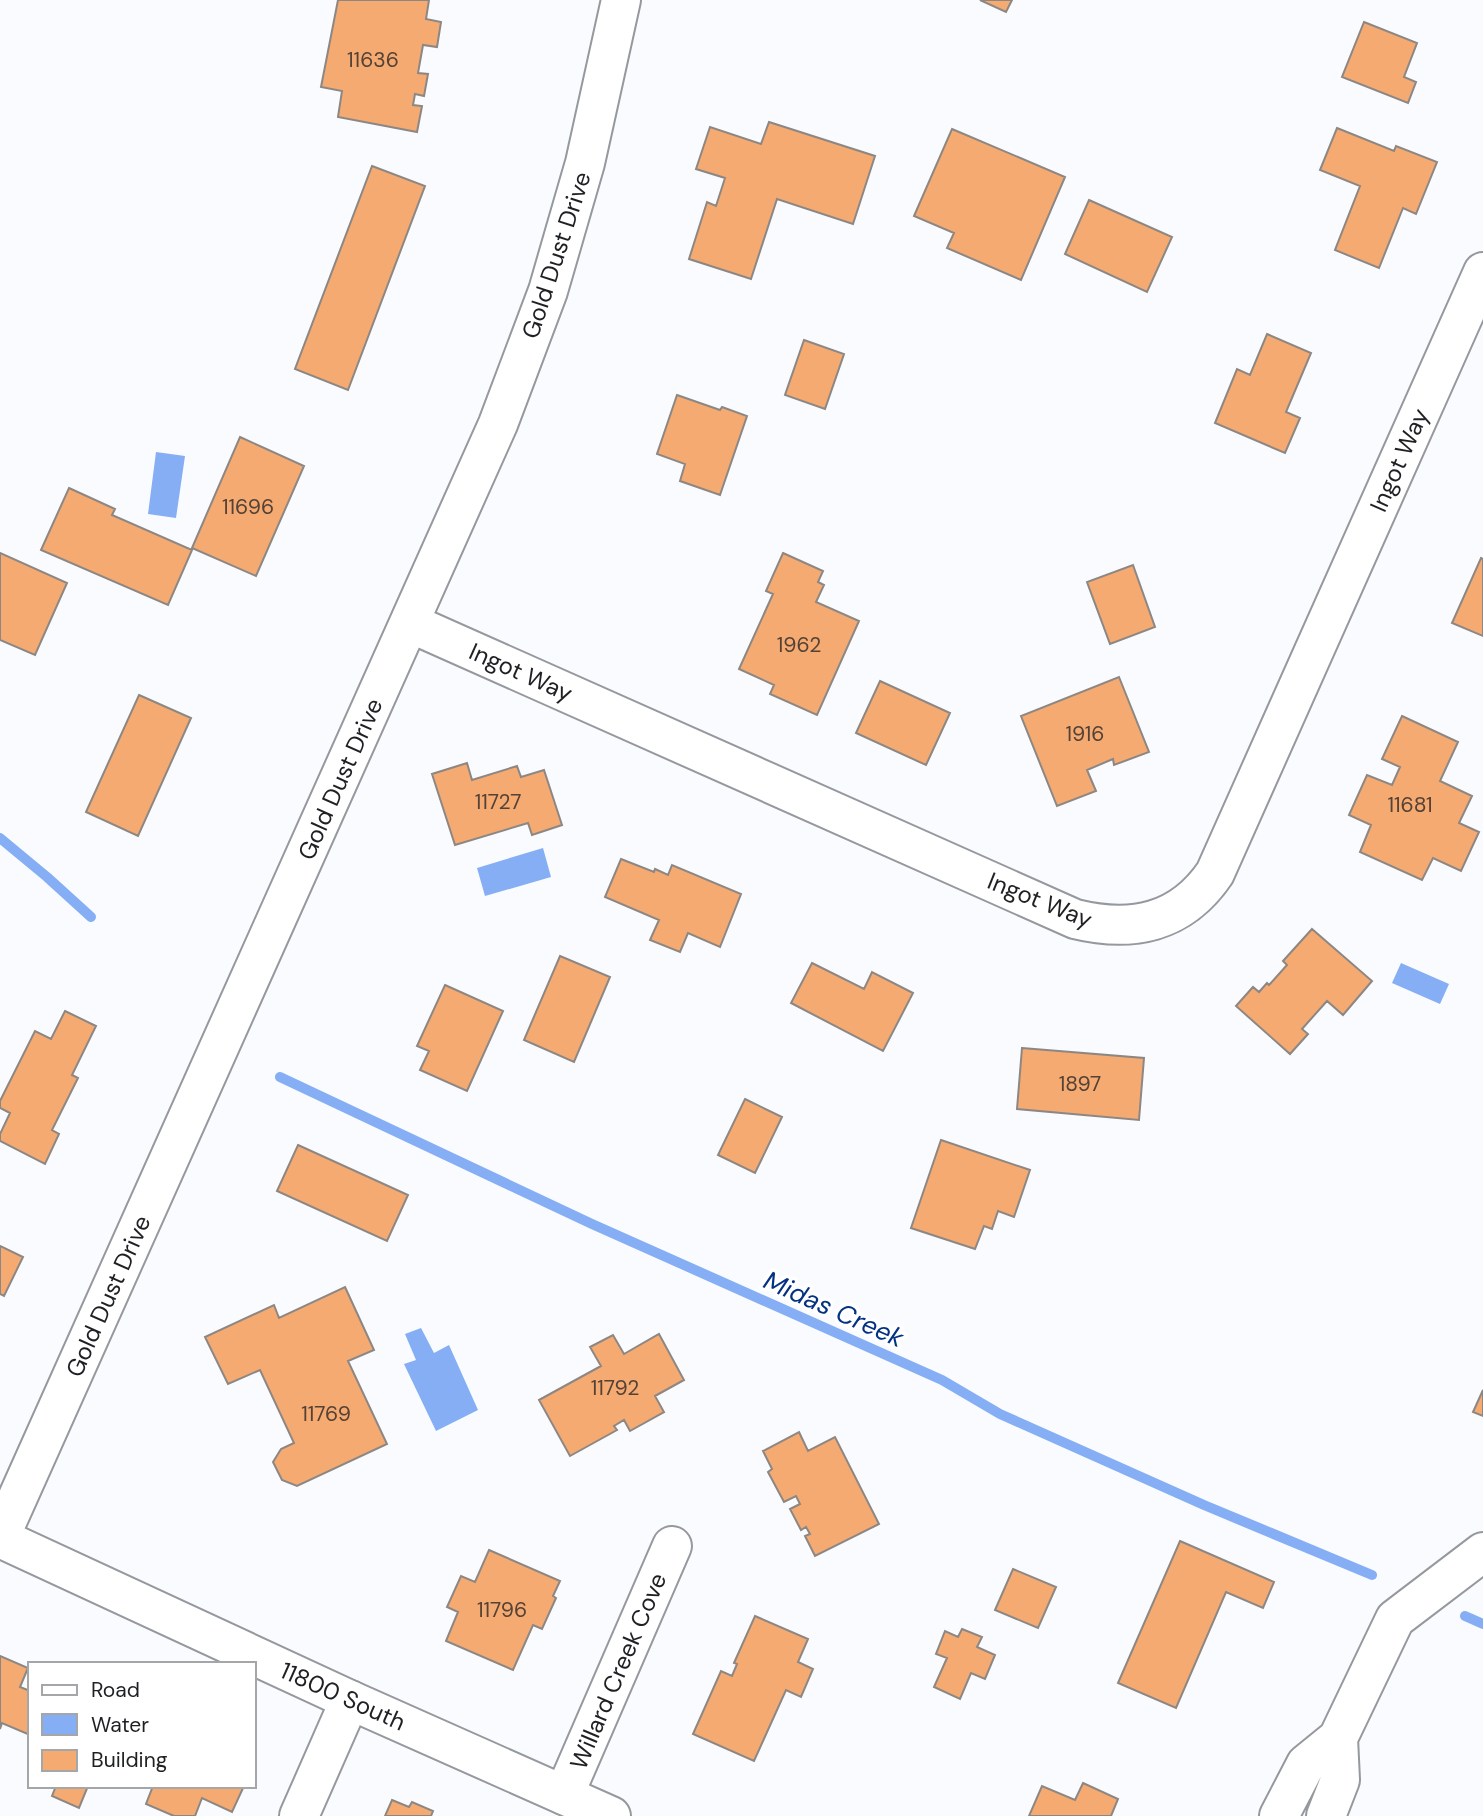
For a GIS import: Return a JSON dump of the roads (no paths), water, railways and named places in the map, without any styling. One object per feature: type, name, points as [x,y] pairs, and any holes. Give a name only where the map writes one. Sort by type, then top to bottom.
[{"type":"street","name":"Gold Dust Drive","points":[[0,1537],[498,424],[548,291],[585,163],[621,0]]},
{"type":"street","name":"Ingot Way","points":[[410,623],[1075,919],[1099,925],[1148,923],[1188,903],[1203,890],[1215,873],[1483,272]]},
{"type":"street","name":"11800 South","points":[[0,1537],[350,1700],[611,1816]]},
{"type":"street","name":"Willard Creek Cove","points":[[564,1795],[672,1546]]},
{"type":"street","points":[[1279,1816],[1306,1764],[1338,1738],[1395,1619],[1480,1556]]},
{"type":"street","points":[[299,1816],[350,1700]]},
{"type":"street","points":[[1326,1816],[1340,1780],[1338,1738]]},
{"type":"water","points":[[156,452],[185,456],[176,518],[148,514]]},
{"type":"water","points":[[543,848],[551,877],[485,896],[477,868]]},
{"type":"water","points":[[1401,963],[1449,984],[1440,1004],[1392,983]]},
{"type":"water","points":[[421,1328],[434,1353],[449,1345],[478,1410],[436,1431],[404,1364],[416,1360],[405,1334]]},
{"type":"waterway","name":"Midas Creek","points":[[0,838],[91,917]]},
{"type":"waterway","name":"Midas Creek","points":[[280,1077],[592,1224],[942,1380],[1000,1414],[1204,1505],[1372,1575]]},
{"type":"waterway","name":"Midas Creek","points":[[1465,1616],[1483,1624]]}]
